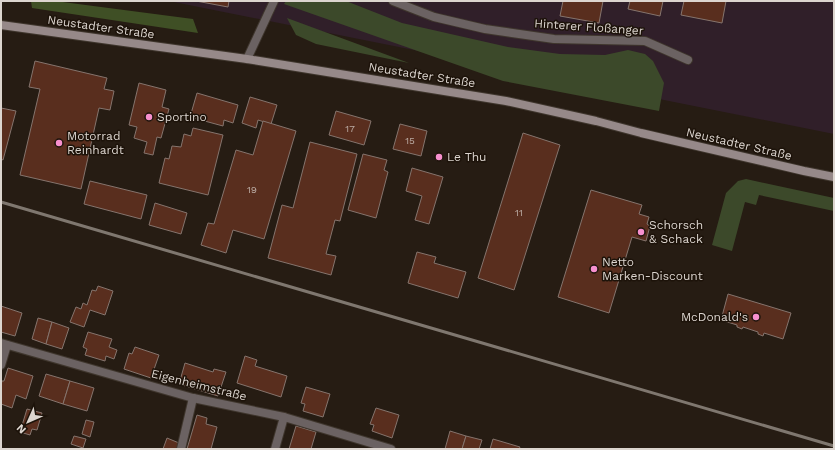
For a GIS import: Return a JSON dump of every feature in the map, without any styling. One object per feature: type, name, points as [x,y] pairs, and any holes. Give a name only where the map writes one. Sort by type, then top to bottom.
[{"type":"street","points":[[247,59],[274,1]]},
{"type":"street","name":"Hinterer Floßanger","points":[[393,1],[434,17],[485,29],[554,38],[646,41],[688,60]]},
{"type":"street","name":"Neustadter Straße","points":[[1,24],[247,59],[506,101],[834,177]]},
{"type":"street","points":[[1,364],[4,344]]},
{"type":"street","name":"Eigenheimstraße","points":[[4,344],[193,398],[284,417],[391,449]]},
{"type":"street","points":[[181,449],[193,398]]},
{"type":"street","points":[[275,449],[284,417]]},
{"type":"shaded area","points":[[169,1],[834,1],[834,134]]},
{"type":"green space","points":[[31,1],[55,1],[193,19],[198,33],[32,8]]},
{"type":"green space","points":[[286,1],[346,1],[402,23],[508,47],[560,54],[605,55],[628,50],[645,54],[653,61],[664,83],[659,111],[503,81],[284,4]]},
{"type":"green space","points":[[287,18],[409,63],[316,44],[296,35]]},
{"type":"green space","points":[[746,179],[834,198],[834,211],[759,195],[756,205],[745,202],[732,251],[712,245],[726,193],[738,181]]},
{"type":"building","points":[[196,1],[229,1],[228,7]]},
{"type":"building","points":[[563,1],[603,1],[599,23],[560,16]]},
{"type":"building","points":[[630,1],[663,1],[660,16],[628,9]]},
{"type":"building","points":[[684,1],[726,1],[722,23],[681,15]]},
{"type":"building","name":"Motorrad Reinhardt","points":[[35,61],[107,78],[104,89],[114,91],[110,110],[99,108],[81,189],[20,175],[40,89],[29,87]]},
{"type":"building","name":"Sportino","points":[[139,83],[166,90],[162,107],[169,109],[161,138],[157,137],[153,155],[144,153],[147,142],[134,138],[137,127],[129,125]]},
{"type":"building","points":[[197,93],[238,105],[233,123],[224,120],[223,126],[190,117]]},
{"type":"building","points":[[250,97],[277,105],[271,124],[258,120],[256,128],[242,123]]},
{"type":"building","points":[[1,108],[16,111],[3,160],[1,159]]},
{"type":"building","points":[[336,111],[371,121],[364,145],[329,135]]},
{"type":"building","points":[[263,121],[296,131],[264,239],[233,230],[226,253],[201,245],[208,223],[214,224],[236,150],[253,155]]},
{"type":"building","points":[[400,124],[427,131],[421,156],[393,149]]},
{"type":"building","points":[[193,128],[223,135],[208,195],[159,183],[165,158],[169,159],[172,146],[181,147],[184,134],[191,136]]},
{"type":"building","points":[[523,133],[560,145],[514,290],[478,278]]},
{"type":"building","points":[[310,142],[357,154],[340,221],[335,220],[326,254],[336,256],[331,275],[268,258],[282,205],[293,208]]},
{"type":"building","points":[[363,154],[387,160],[384,170],[388,172],[376,218],[348,210]]},
{"type":"building","points":[[412,168],[443,177],[429,224],[415,220],[422,196],[406,191]]},
{"type":"building","points":[[90,181],[147,195],[141,219],[84,204]]},
{"type":"building","name":"Netto Marken-Discount","points":[[591,190],[642,205],[639,214],[649,217],[647,224],[650,226],[646,241],[632,237],[609,313],[558,297]]},
{"type":"building","points":[[155,203],[187,213],[181,234],[149,225]]},
{"type":"building","points":[[417,252],[436,257],[434,263],[466,272],[458,298],[408,283]]},
{"type":"building","points":[[98,286],[113,291],[105,315],[90,310],[84,327],[70,322],[76,307],[81,309],[83,303],[87,305],[92,290],[96,291]]},
{"type":"building","name":"McDonald's","points":[[728,294],[791,313],[783,339],[764,333],[763,336],[758,334],[758,332],[743,327],[742,329],[737,327],[737,325],[721,320]]},
{"type":"building","points":[[1,306],[22,313],[15,336],[1,332]]},
{"type":"building","points":[[38,318],[52,322],[46,344],[32,339]]},
{"type":"building","points":[[52,322],[69,328],[62,349],[46,344]]},
{"type":"building","points":[[88,332],[112,339],[109,347],[117,350],[114,359],[106,356],[105,361],[85,355],[87,349],[83,347]]},
{"type":"building","points":[[135,347],[159,355],[151,378],[124,369],[129,353],[132,354]]},
{"type":"building","points":[[245,356],[257,360],[255,366],[287,376],[281,397],[237,383]]},
{"type":"building","points":[[185,363],[213,372],[214,369],[226,372],[218,396],[179,384]]},
{"type":"building","points":[[8,368],[33,376],[26,399],[16,395],[12,408],[1,404],[1,385],[2,381],[4,381]]},
{"type":"building","points":[[46,374],[70,381],[63,404],[39,396]]},
{"type":"building","points":[[70,381],[94,388],[87,411],[63,404]]},
{"type":"building","points":[[306,387],[330,394],[323,417],[303,411],[305,404],[301,403]]},
{"type":"building","points":[[376,408],[399,415],[392,438],[372,431],[374,425],[370,424]]},
{"type":"building","points":[[27,409],[42,413],[37,430],[32,429],[30,435],[20,432]]},
{"type":"building","points":[[197,415],[207,418],[206,424],[217,427],[211,449],[187,449]]},
{"type":"building","points":[[86,420],[94,422],[90,437],[82,434]]},
{"type":"building","points":[[296,426],[316,432],[311,449],[289,449]]},
{"type":"building","points":[[450,431],[466,436],[462,449],[445,449]]},
{"type":"building","points":[[74,436],[86,439],[83,448],[71,444]]},
{"type":"building","points":[[466,436],[482,440],[479,449],[462,449]]},
{"type":"building","points":[[167,438],[179,443],[177,449],[163,449]]},
{"type":"building","points":[[493,439],[520,447],[519,449],[490,449]]},
{"type":"railway","points":[[1,202],[834,446]]},
{"type":"place","name":"Sportino","points":[[149,117]]},
{"type":"place","name":"Motorrad Reinhardt","points":[[59,143]]},
{"type":"place","name":"Le Thu","points":[[439,157]]},
{"type":"place","name":"Schorsch & Schack","points":[[641,232]]},
{"type":"place","name":"Netto Marken-Discount","points":[[594,269]]},
{"type":"place","name":"McDonald's","points":[[756,317]]}]
